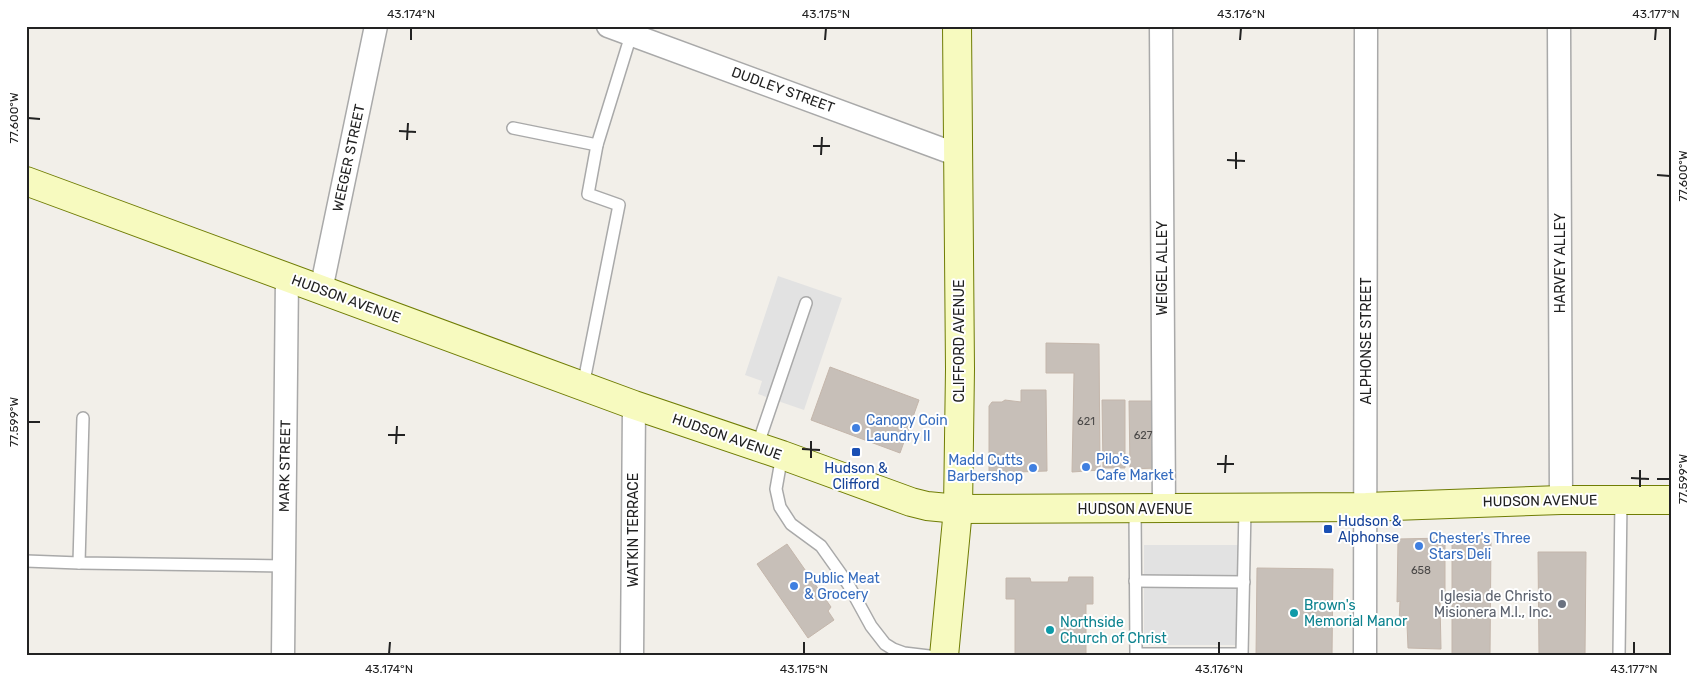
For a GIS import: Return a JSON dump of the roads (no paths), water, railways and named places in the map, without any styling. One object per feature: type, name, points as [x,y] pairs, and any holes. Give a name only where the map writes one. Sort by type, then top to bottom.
[{"type":"main road","name":"CLIFFORD AVENUE","points":[[944,656],[958,509],[960,369],[957,26]]},
{"type":"main road","name":"HUDSON AVENUE","points":[[26,181],[634,405],[927,506],[958,509],[1164,509],[1366,507],[1561,500],[1671,500]]},
{"type":"street","name":"WEEGER STREET","points":[[321,290],[376,26]]},
{"type":"street","name":"DUDLEY STREET","points":[[608,26],[958,155]]},
{"type":"street","name":"WEIGEL ALLEY","points":[[1161,26],[1164,509]]},
{"type":"street","name":"ALPHONSE STREET","points":[[1365,656],[1366,26]]},
{"type":"street","name":"HARVEY ALLEY","points":[[1558,26],[1561,500]]},
{"type":"street","name":"MARK STREET","points":[[284,656],[287,277]]},
{"type":"street","name":"WATKIN TERRACE","points":[[632,656],[634,405]]},
{"type":"lane","points":[[583,386],[619,205],[588,194],[597,145],[631,35]]},
{"type":"lane","points":[[513,128],[597,145]]},
{"type":"lane","points":[[757,446],[806,303]]},
{"type":"lane","points":[[79,562],[83,418]]},
{"type":"lane","points":[[782,455],[776,488],[780,507],[791,524],[821,546],[848,584],[871,626],[885,644],[904,653],[929,656]]},
{"type":"lane","points":[[1619,656],[1621,500]]},
{"type":"lane","points":[[1135,509],[1136,654],[1242,654],[1245,508]]},
{"type":"lane","points":[[26,561],[284,566]]},
{"type":"lane","points":[[1135,581],[1244,582]]},
{"type":"place","name":"Canopy Coin Laundry II","points":[[856,428]]},
{"type":"place","name":"Hudson & Clifford","points":[[856,452]]},
{"type":"place","name":"Pilo's Cafe Market","points":[[1086,467]]},
{"type":"place","name":"Madd Cutts Barbershop","points":[[1033,468]]},
{"type":"place","name":"Hudson & Alphonse","points":[[1328,529]]},
{"type":"place","name":"Chester's Three Stars Deli","points":[[1419,546]]},
{"type":"place","name":"Public Meat & Grocery","points":[[794,586]]},
{"type":"place","name":"Iglesia de Christo Misionera M.I., Inc.","points":[[1562,604]]},
{"type":"place","name":"Brown's Memorial Manor","points":[[1294,613]]},
{"type":"place","name":"Northside Church of Christ","points":[[1050,630]]}]
